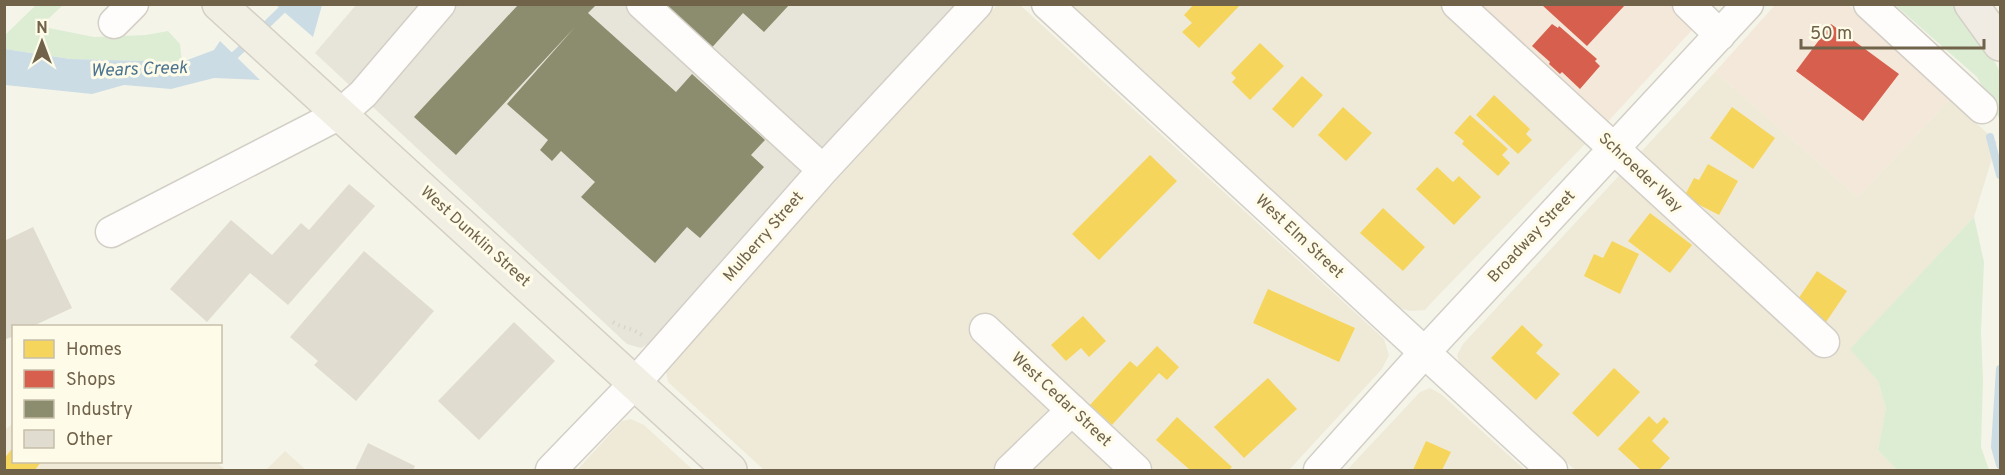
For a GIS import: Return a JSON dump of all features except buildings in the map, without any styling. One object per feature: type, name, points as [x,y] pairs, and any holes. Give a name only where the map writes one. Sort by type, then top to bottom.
[{"type":"highway","points":[[1971,4],[2001,44]]},
{"type":"main road","name":"West Dunklin Street","points":[[221,6],[730,471]]},
{"type":"street","points":[[111,232],[340,114],[363,94],[440,4]]},
{"type":"street","points":[[642,4],[823,171]]},
{"type":"street","name":"Mulberry Street","points":[[551,471],[635,383],[823,171],[977,4]]},
{"type":"street","name":"West Elm Street","points":[[1047,4],[1552,471]]},
{"type":"street","name":"Schroeder Way","points":[[1457,4],[1824,342]]},
{"type":"street","points":[[1688,4],[1720,35]]},
{"type":"street","name":"Broadway Street","points":[[1319,471],[1424,353],[1748,4]]},
{"type":"street","points":[[1869,4],[1982,108]]},
{"type":"street","name":"West Cedar Street","points":[[985,329],[1136,471]]},
{"type":"street","points":[[1010,471],[1072,410]]},
{"type":"path","points":[[607,316],[624,328],[637,330],[662,352]]},
{"type":"shaded area","points":[[998,4],[1020,5],[1384,339],[1389,355],[1382,369],[1289,470],[764,470],[668,382],[666,371],[672,360]]},
{"type":"shaded area","points":[[356,5],[957,5],[651,342],[641,348],[627,344],[315,53]]},
{"type":"shaded area","points":[[1067,5],[1441,5],[1589,140],[1425,310],[1410,311],[1395,307]]},
{"type":"shaded area","points":[[1469,5],[1715,5],[1603,127]]},
{"type":"shaded area","points":[[1775,5],[1848,5],[1950,99],[1858,197],[1715,72]]},
{"type":"shaded area","points":[[1715,72],[1858,197],[1950,99],[1997,142],[1974,217],[1851,349],[1878,381],[1886,408],[1878,450],[1897,470],[1575,470],[1460,365],[1457,355],[1463,344]]},
{"type":"shaded area","points":[[1430,388],[1441,394],[1525,470],[1347,470],[1420,392]]},
{"type":"shaded area","points":[[631,419],[644,425],[693,470],[577,470],[622,421]]},
{"type":"shaded area","points":[[12,425],[12,463],[217,463],[226,470],[5,470],[4,430]]},
{"type":"shaded area","points":[[285,451],[306,470],[266,470]]},
{"type":"green space","points":[[63,5],[46,21],[49,28],[94,37],[146,35],[168,31],[180,44],[182,62],[70,59],[5,49],[4,36],[35,6]]},
{"type":"green space","points":[[1895,5],[1954,5],[1990,52],[2000,72],[2000,120],[1977,77]]},
{"type":"green space","points":[[1974,217],[1984,262],[1981,332],[1983,380],[1981,447],[1989,470],[1897,470],[1878,450],[1886,408],[1878,381],[1850,349]]},
{"type":"water","points":[[276,5],[322,5],[313,37]]},
{"type":"water","points":[[220,41],[260,80],[214,78],[171,89],[124,85],[92,94],[5,85],[5,49],[70,59],[182,62],[214,50]]},
{"type":"waterway","name":"Wears Creek","points":[[259,32],[288,4]]},
{"type":"waterway","name":"Wears Creek","points":[[227,58],[235,55],[249,42]]},
{"type":"waterway","points":[[1990,137],[2000,175]]},
{"type":"waterway","points":[[2000,369],[1995,447],[2000,465]]}]
